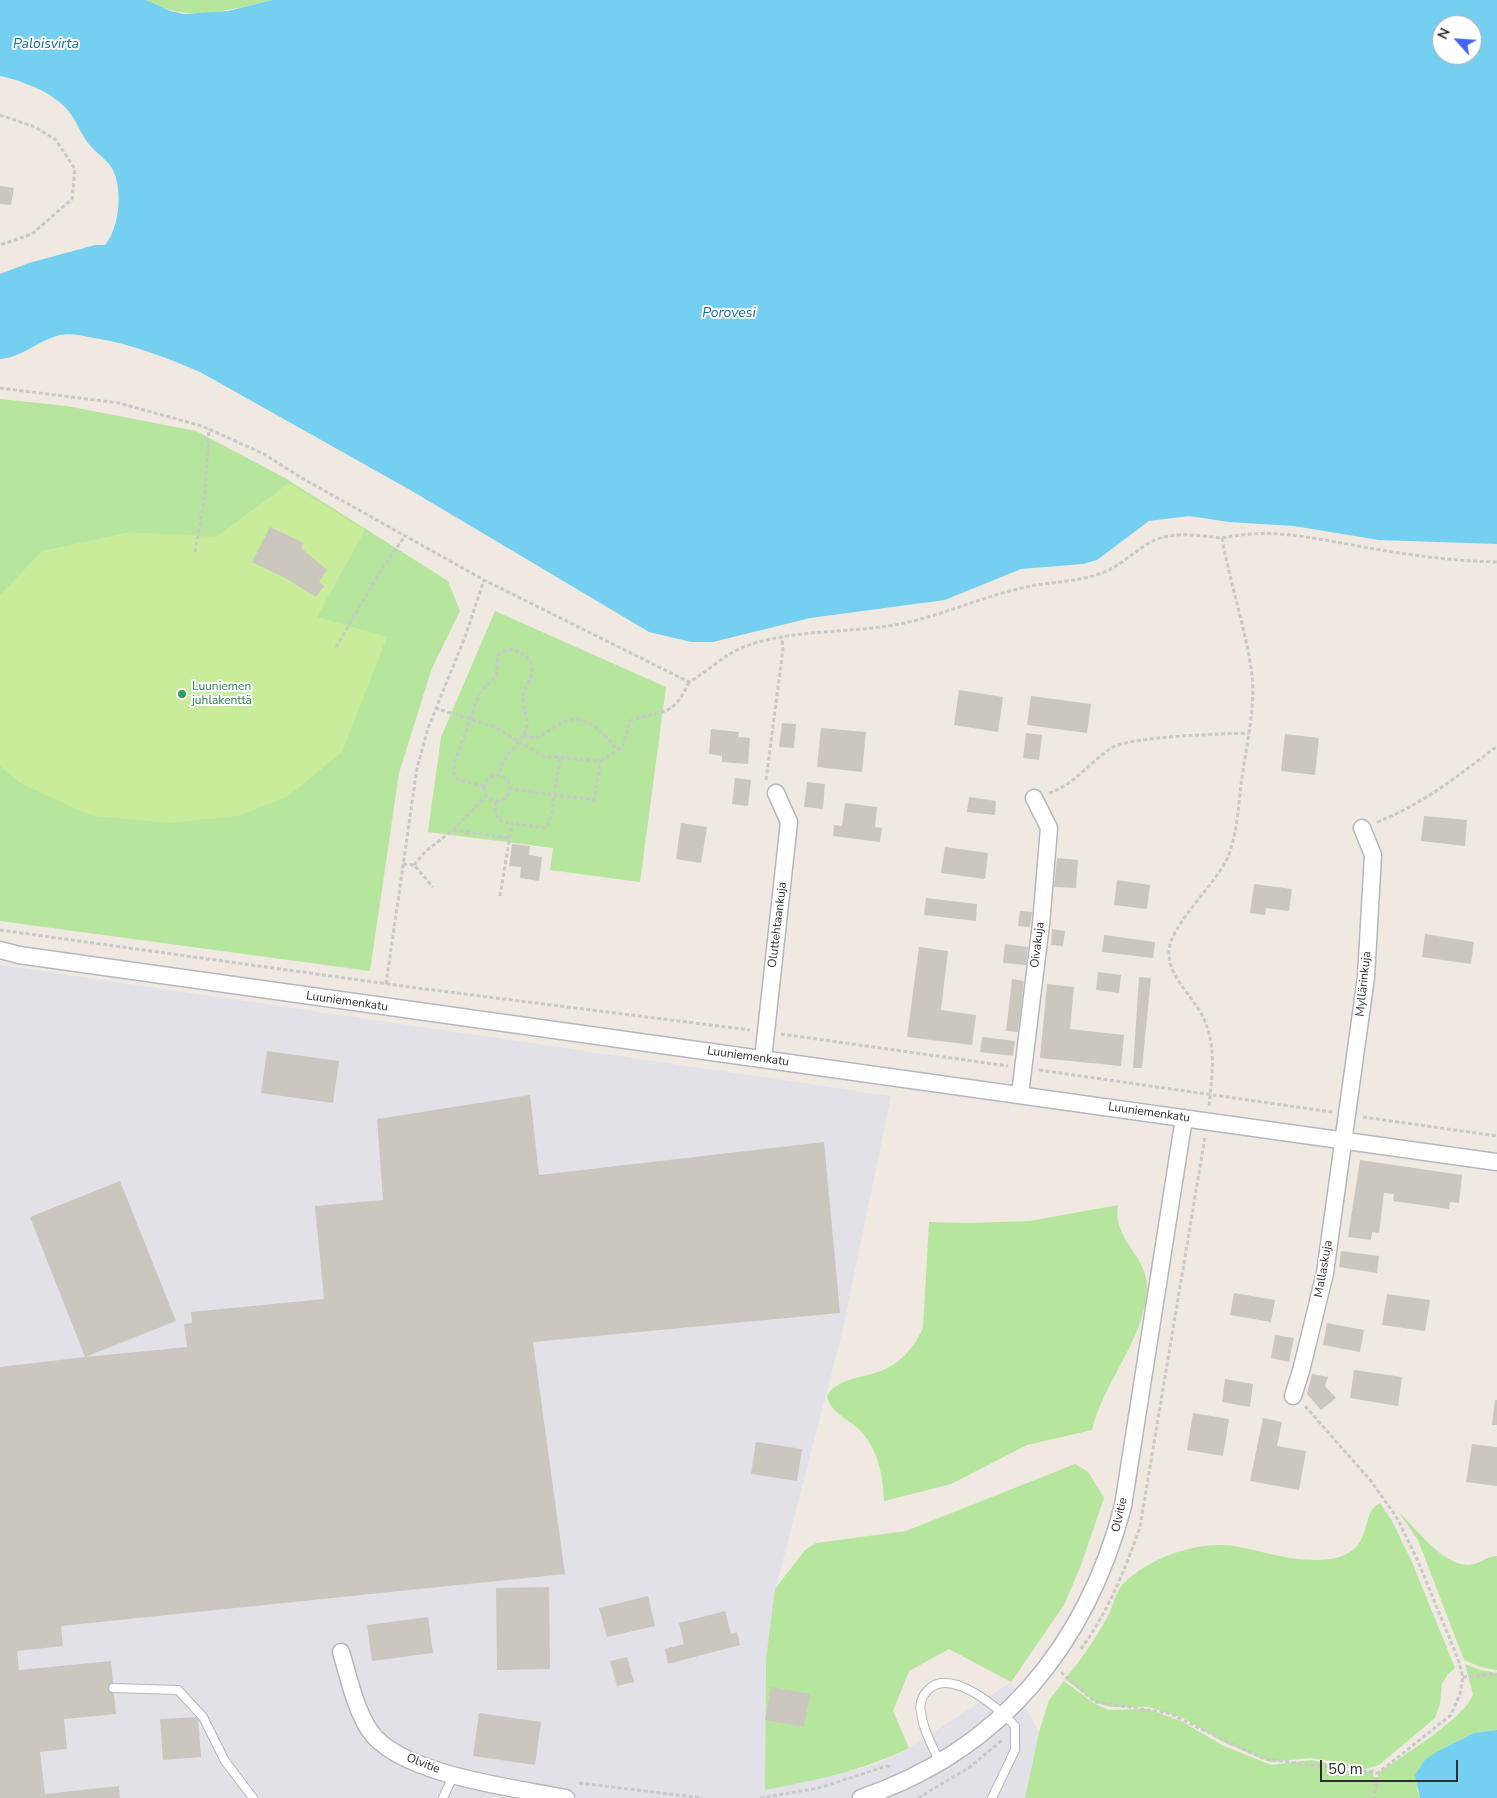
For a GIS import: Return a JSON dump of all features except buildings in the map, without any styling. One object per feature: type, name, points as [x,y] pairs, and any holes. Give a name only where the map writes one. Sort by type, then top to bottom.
[{"type":"street","name":"Oluttehtaankuja","points":[[764,1059],[765,1032],[790,822],[776,793]]},
{"type":"street","name":"Oivakuja","points":[[1020,1094],[1041,924],[1049,828],[1034,798]]},
{"type":"street","name":"Myllärinkuja","points":[[1344,1140],[1367,967],[1373,855],[1362,828]]},
{"type":"street","name":"Luuniemenkatu","points":[[0,950],[20,955],[384,1007],[1207,1120],[1497,1162]]},
{"type":"street","name":"Olvitie","points":[[861,1798],[915,1776],[940,1763],[965,1746],[1004,1714],[1051,1663],[1076,1624],[1102,1574],[1113,1544],[1123,1506],[1184,1118]]},
{"type":"street","name":"Mallaskuja","points":[[1293,1396],[1302,1371],[1325,1273],[1344,1140]]},
{"type":"street","name":"Olvitie","points":[[341,1652],[361,1715],[380,1743],[398,1755],[453,1776],[566,1798]]},
{"type":"lane","points":[[940,1763],[920,1711],[923,1697],[928,1689],[938,1684],[951,1683],[963,1686],[1004,1714],[1015,1726],[1015,1750],[992,1798]]},
{"type":"lane","points":[[114,1688],[178,1690],[203,1717],[225,1761],[253,1798]]},
{"type":"lane","points":[[443,1798],[453,1776]]},
{"type":"path","points":[[0,115],[34,127],[56,140],[75,169],[72,199],[32,234],[0,245]]},
{"type":"path","points":[[0,388],[119,403],[209,429],[264,454],[300,477],[484,580],[688,682]]},
{"type":"path","points":[[194,552],[205,495],[209,429]]},
{"type":"path","points":[[435,708],[495,727],[543,756],[601,761],[617,750],[626,740],[630,721],[650,714],[668,712],[680,701],[688,682],[724,656],[747,646],[802,634],[889,626],[942,614],[1026,586],[1097,575],[1109,570],[1154,541],[1166,537],[1222,538],[1240,534],[1278,532],[1427,558],[1497,562]]},
{"type":"path","points":[[336,648],[383,567],[406,536]]},
{"type":"path","points":[[1207,1120],[1213,1069],[1209,1035],[1204,1017],[1171,968],[1169,951],[1173,937],[1216,878],[1228,858],[1235,832],[1249,733],[1252,677],[1222,538]]},
{"type":"path","points":[[386,984],[417,768],[435,708],[465,636],[484,580]]},
{"type":"path","points":[[776,793],[766,780],[783,649],[782,638]]},
{"type":"path","points":[[484,786],[458,780],[454,774],[455,762],[472,720],[479,694],[496,676],[498,655],[503,650],[517,651],[530,660],[532,667],[530,682],[523,700],[528,718],[523,735],[502,762],[499,775]]},
{"type":"path","points":[[523,735],[536,738],[562,722],[584,721],[594,725],[617,750]]},
{"type":"path","points":[[1034,798],[1057,791],[1113,747],[1146,740],[1249,733]]},
{"type":"path","points":[[1362,828],[1410,806],[1457,776],[1497,746]]},
{"type":"path","points":[[496,801],[495,817],[498,820],[546,828],[551,816],[560,758]]},
{"type":"path","points":[[510,789],[594,800],[601,761]]},
{"type":"path","points":[[499,775],[508,780],[510,789],[507,796],[496,801],[487,795],[484,786],[488,778],[499,775]]},
{"type":"path","points":[[414,865],[426,851],[453,830],[487,795]]},
{"type":"path","points":[[500,896],[512,823]]},
{"type":"path","points":[[453,830],[509,838]]},
{"type":"path","points":[[403,864],[414,865],[433,887]]},
{"type":"path","points":[[0,930],[386,984],[765,1032],[1336,1112]]},
{"type":"path","points":[[1363,1117],[1497,1136]]},
{"type":"path","points":[[1293,1396],[1317,1418],[1371,1481],[1397,1518],[1417,1559],[1458,1659],[1463,1677],[1460,1694],[1451,1715],[1378,1773],[1374,1798]]},
{"type":"path","points":[[1051,1663],[1096,1702],[1168,1713],[1264,1759],[1378,1773]]},
{"type":"path","points":[[1463,1677],[1497,1674]]},
{"type":"path","points":[[760,1798],[819,1788],[887,1766],[901,1769],[934,1788]]},
{"type":"path","points":[[579,1783],[702,1798]]},
{"type":"shaded area","points":[[0,965],[891,1096],[842,1333],[775,1591],[766,1659],[765,1790],[877,1764],[909,1748],[1011,1682],[1039,1732],[1025,1798],[0,1798]]},
{"type":"green space","points":[[146,0],[272,0],[224,11],[192,13],[176,12]]},
{"type":"green space","points":[[0,399],[67,406],[196,431],[285,478],[448,581],[460,611],[432,668],[399,773],[370,971],[0,921]]},
{"type":"green space","name":"Luuniemen juhlakenttä","points":[[289,483],[365,530],[317,617],[387,637],[342,752],[287,797],[238,816],[170,823],[92,816],[20,783],[0,766],[0,595],[42,551],[130,532],[216,537]]},
{"type":"green space","points":[[495,611],[666,687],[640,882],[550,870],[553,848],[428,832],[441,737]]},
{"type":"green space","points":[[1118,1205],[1117,1217],[1120,1228],[1142,1267],[1147,1289],[1139,1326],[1105,1394],[1092,1430],[1027,1445],[951,1484],[884,1501],[881,1472],[871,1445],[859,1429],[836,1411],[827,1396],[836,1386],[893,1365],[905,1355],[919,1335],[923,1328],[929,1222],[1030,1221]]},
{"type":"green space","points":[[1075,1464],[1088,1472],[1104,1498],[1081,1565],[1064,1605],[1011,1682],[949,1649],[909,1671],[893,1711],[909,1748],[856,1769],[765,1790],[766,1659],[775,1589],[805,1550],[816,1543],[906,1531]]},
{"type":"green space","points":[[1380,1503],[1392,1521],[1412,1562],[1455,1668],[1448,1674],[1442,1684],[1440,1704],[1435,1718],[1379,1765],[1359,1771],[1331,1761],[1311,1758],[1271,1762],[1225,1743],[1183,1718],[1149,1707],[1110,1707],[1095,1702],[1065,1679],[1082,1657],[1108,1616],[1122,1585],[1148,1565],[1162,1558],[1190,1549],[1220,1545],[1234,1546],[1296,1559],[1336,1558],[1352,1551],[1358,1544],[1363,1537],[1370,1514]]},
{"type":"green space","points":[[1398,1511],[1430,1544],[1449,1559],[1472,1565],[1489,1557],[1497,1556],[1497,1670],[1481,1667],[1464,1660],[1418,1540]]},
{"type":"green space","points":[[1465,1664],[1480,1670],[1497,1673],[1497,1730],[1474,1733],[1438,1751],[1417,1789],[1420,1798],[1025,1798],[1039,1732],[1049,1700],[1064,1681],[1095,1704],[1109,1710],[1148,1709],[1181,1721],[1224,1746],[1271,1765],[1311,1760],[1359,1774],[1374,1769],[1373,1776],[1378,1778],[1378,1773],[1445,1726],[1468,1704],[1473,1694]]},
{"type":"water","name":"Porovesi","points":[[0,0],[146,0],[170,11],[184,14],[228,11],[272,0],[1497,0],[1497,544],[1379,540],[1294,526],[1229,522],[1189,516],[1149,521],[1097,560],[1083,564],[1021,569],[945,600],[810,618],[713,642],[691,642],[649,632],[412,491],[187,366],[122,344],[68,334],[52,337],[15,356],[0,359],[0,274],[29,263],[95,245],[105,245],[117,218],[119,197],[118,186],[112,168],[88,143],[64,106],[48,94],[19,81],[0,76]]},
{"type":"water","points":[[1497,1730],[1497,1798],[1420,1798],[1415,1775],[1425,1760],[1438,1751],[1474,1733]]},
{"type":"place","name":"Luuniemen juhlakenttä","points":[[182,694]]},
{"type":"water label","name":"Paloisvirta","points":[[46,45]]}]
